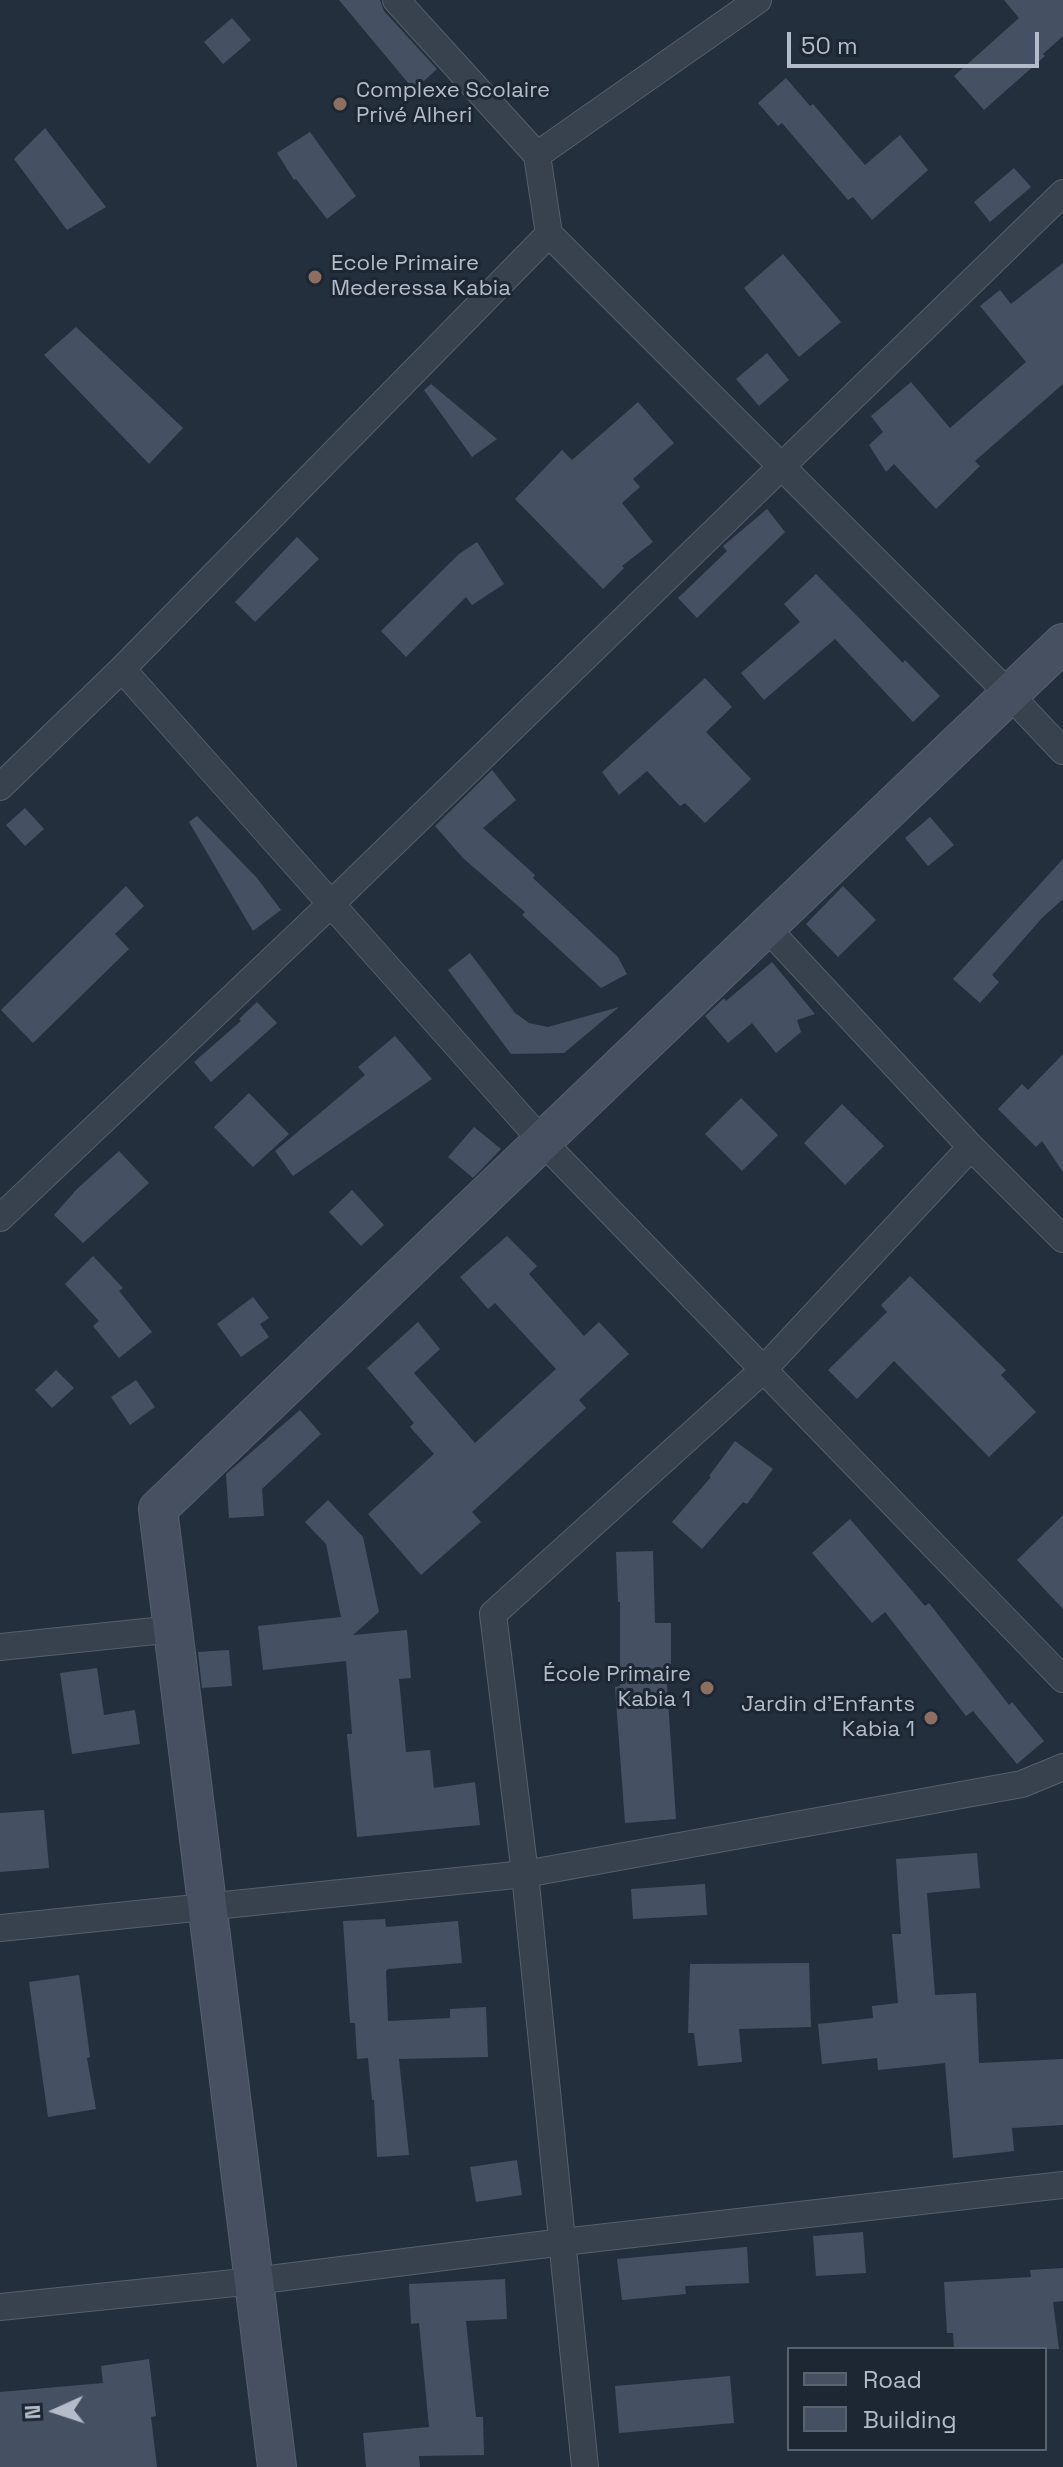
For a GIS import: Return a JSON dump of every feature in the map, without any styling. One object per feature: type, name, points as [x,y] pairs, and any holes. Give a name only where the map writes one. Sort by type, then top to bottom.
[{"type":"street","points":[[396,0],[537,155],[549,234],[1063,751]]},
{"type":"street","points":[[537,155],[758,0]]},
{"type":"street","points":[[0,1218],[331,904],[1063,193]]},
{"type":"street","points":[[0,787],[122,669],[549,234]]},
{"type":"street","points":[[277,2467],[158,1509],[1063,643]]},
{"type":"street","points":[[122,669],[542,1141],[1063,1679]]},
{"type":"street","points":[[766,927],[971,1147],[1063,1239]]},
{"type":"street","points":[[585,2467],[525,1874],[493,1614],[763,1370],[971,1147]]},
{"type":"street","points":[[0,1647],[174,1629]]},
{"type":"street","points":[[0,1928],[525,1874],[1022,1784],[1063,1767]]},
{"type":"street","points":[[0,2307],[254,2281],[1063,2185]]},
{"type":"building","points":[[339,0],[380,0],[384,11],[437,69],[414,90]]},
{"type":"building","points":[[1004,0],[1063,0],[1063,36],[984,110],[954,76],[1019,18]]},
{"type":"building","points":[[232,18],[251,40],[223,64],[204,42]]},
{"type":"building","points":[[786,78],[810,106],[813,104],[865,165],[900,135],[928,170],[872,220],[853,197],[848,200],[782,123],[778,126],[758,103]]},
{"type":"building","points":[[45,128],[106,207],[67,230],[14,159]]},
{"type":"building","points":[[310,132],[356,196],[327,219],[294,180],[277,153]]},
{"type":"building","points":[[1014,168],[1031,187],[990,222],[974,202]]},
{"type":"building","points":[[783,254],[841,322],[799,357],[744,288]]},
{"type":"building","points":[[1063,263],[1063,384],[975,461],[980,466],[936,509],[894,464],[886,472],[869,445],[883,432],[871,416],[911,382],[950,428],[1026,362],[980,306],[1000,290],[1011,304]]},
{"type":"building","points":[[76,327],[183,428],[149,464],[44,355]]},
{"type":"building","points":[[767,353],[789,380],[759,406],[736,379]]},
{"type":"building","points":[[431,384],[497,439],[472,457],[424,390]]},
{"type":"building","points":[[638,402],[674,443],[633,479],[640,487],[622,503],[653,542],[622,566],[624,568],[603,589],[515,499],[562,450],[572,460]]},
{"type":"building","points":[[767,509],[785,532],[697,618],[678,598],[727,551],[723,546]]},
{"type":"building","points":[[297,537],[319,559],[255,622],[235,602]]},
{"type":"building","points":[[477,542],[504,584],[472,605],[466,597],[406,657],[381,631],[459,554]]},
{"type":"building","points":[[816,574],[903,663],[905,660],[940,696],[913,722],[835,639],[764,700],[741,673],[800,622],[784,604]]},
{"type":"building","points":[[705,678],[732,707],[706,732],[751,779],[705,823],[685,803],[680,806],[647,771],[619,795],[602,772]]},
{"type":"building","points":[[492,770],[516,800],[483,828],[618,957],[627,974],[601,988],[522,915],[525,912],[463,858],[435,826]]},
{"type":"building","points":[[25,808],[44,829],[25,846],[6,825]]},
{"type":"building","points":[[197,816],[257,878],[281,910],[253,931],[189,822]]},
{"type":"building","points":[[930,817],[954,845],[928,866],[905,838]]},
{"type":"building","points":[[1063,859],[1063,899],[992,975],[999,982],[980,1003],[953,979]]},
{"type":"building","points":[[126,886],[144,906],[115,934],[129,949],[33,1043],[1,1010]]},
{"type":"building","points":[[843,886],[876,920],[838,957],[806,924]]},
{"type":"building","points":[[470,953],[515,1013],[529,1023],[548,1027],[619,1007],[564,1053],[511,1054],[448,970]]},
{"type":"building","points":[[772,962],[815,1014],[797,1020],[801,1032],[776,1053],[752,1023],[728,1043],[705,1016]]},
{"type":"building","points":[[257,1002],[277,1023],[211,1082],[194,1062],[241,1021],[239,1019]]},
{"type":"building","points":[[395,1036],[432,1079],[293,1176],[275,1151],[365,1075],[358,1067]]},
{"type":"building","points":[[1063,1054],[1063,1172],[1042,1141],[1036,1147],[998,1109],[1022,1084],[1028,1090]]},
{"type":"building","points":[[249,1093],[289,1134],[253,1167],[214,1127]]},
{"type":"building","points":[[741,1098],[778,1135],[742,1171],[705,1134]]},
{"type":"building","points":[[842,1104],[884,1146],[845,1185],[804,1143]]},
{"type":"building","points":[[474,1127],[501,1149],[473,1178],[448,1157]]},
{"type":"building","points":[[119,1151],[149,1183],[83,1243],[54,1215]]},
{"type":"building","points":[[352,1190],[384,1225],[361,1246],[329,1212]]},
{"type":"building","points":[[507,1236],[537,1266],[529,1274],[584,1336],[599,1322],[629,1354],[579,1400],[586,1408],[472,1512],[481,1522],[421,1575],[368,1514],[434,1454],[410,1427],[414,1423],[367,1368],[418,1322],[440,1349],[414,1373],[475,1443],[556,1369],[495,1303],[488,1309],[460,1277]]},
{"type":"building","points":[[93,1256],[123,1288],[119,1291],[152,1332],[119,1358],[93,1326],[99,1321],[65,1284]]},
{"type":"building","points":[[910,1276],[1006,1370],[1001,1375],[1036,1412],[989,1457],[894,1361],[857,1399],[828,1370],[887,1312],[881,1305]]},
{"type":"building","points":[[253,1297],[269,1318],[260,1324],[269,1337],[241,1357],[217,1324]]},
{"type":"building","points":[[56,1370],[74,1388],[52,1408],[35,1390]]},
{"type":"building","points":[[136,1380],[155,1407],[130,1425],[111,1397]]},
{"type":"building","points":[[300,1410],[321,1434],[262,1489],[264,1516],[229,1518],[226,1474]]},
{"type":"building","points":[[735,1441],[773,1469],[747,1504],[743,1502],[702,1549],[672,1522],[711,1477]]},
{"type":"building","points":[[328,1500],[363,1537],[379,1612],[353,1635],[407,1630],[411,1678],[399,1679],[406,1752],[430,1750],[434,1788],[475,1782],[480,1825],[357,1837],[347,1734],[352,1734],[346,1661],[263,1670],[258,1626],[341,1617],[326,1544],[305,1522]]},
{"type":"building","points":[[1063,1515],[1063,1609],[1017,1560]]},
{"type":"building","points":[[850,1519],[925,1606],[929,1603],[1009,1705],[1012,1702],[1044,1741],[1017,1764],[973,1711],[966,1716],[885,1612],[872,1623],[812,1553]]},
{"type":"building","points":[[653,1551],[655,1623],[671,1623],[671,1671],[666,1671],[676,1819],[625,1823],[615,1687],[620,1686],[620,1602],[616,1552]]},
{"type":"building","points":[[229,1650],[232,1686],[202,1688],[198,1652]]},
{"type":"building","points":[[97,1668],[104,1715],[135,1710],[140,1744],[72,1754],[60,1673]]},
{"type":"building","points":[[44,1810],[49,1868],[0,1872],[0,1813]]},
{"type":"building","points":[[977,1853],[980,1888],[927,1893],[935,1995],[976,1993],[979,2063],[1063,2059],[1063,2125],[1012,2128],[1014,2151],[953,2158],[945,2063],[878,2070],[877,2058],[822,2064],[818,2024],[873,2018],[872,2006],[898,2003],[892,1934],[901,1934],[896,1859]]},
{"type":"building","points":[[705,1884],[707,1915],[633,1919],[631,1889]]},
{"type":"building","points":[[385,1919],[386,1927],[458,1921],[462,1963],[388,1969],[388,2021],[450,2018],[450,2009],[486,2007],[488,2057],[399,2059],[409,2155],[377,2157],[368,2058],[357,2059],[355,2023],[350,2023],[343,1921]]},
{"type":"building","points":[[809,1963],[811,2027],[739,2029],[742,2062],[698,2066],[694,2033],[688,2033],[690,1964]]},
{"type":"building","points":[[79,1975],[90,2057],[87,2058],[96,2109],[48,2117],[29,1982]]},
{"type":"building","points":[[517,2160],[522,2195],[476,2202],[470,2167]]},
{"type":"building","points":[[863,2232],[866,2273],[816,2276],[813,2236]]},
{"type":"building","points":[[747,2247],[749,2283],[685,2286],[686,2294],[622,2300],[617,2259]]},
{"type":"building","points":[[1063,2268],[1063,2301],[1053,2302],[1059,2349],[954,2347],[953,2333],[947,2333],[944,2282],[1031,2277],[1030,2270]]},
{"type":"building","points":[[505,2279],[507,2319],[466,2321],[476,2417],[483,2417],[484,2455],[419,2456],[420,2467],[366,2467],[363,2433],[429,2427],[419,2323],[411,2324],[409,2284]]},
{"type":"building","points":[[149,2359],[156,2416],[151,2417],[157,2467],[0,2467],[0,2392],[103,2383],[101,2366]]},
{"type":"building","points":[[730,2376],[734,2423],[619,2433],[615,2386]]},
{"type":"place","name":"Complexe Scolaire Privé Alheri","points":[[340,104]]},
{"type":"place","name":"Ecole Primaire Mederessa Kabia","points":[[315,277]]},
{"type":"place","name":"École Primaire Kabia 1","points":[[707,1688]]},
{"type":"place","name":"Jardin d'Enfants Kabia 1","points":[[931,1718]]}]
